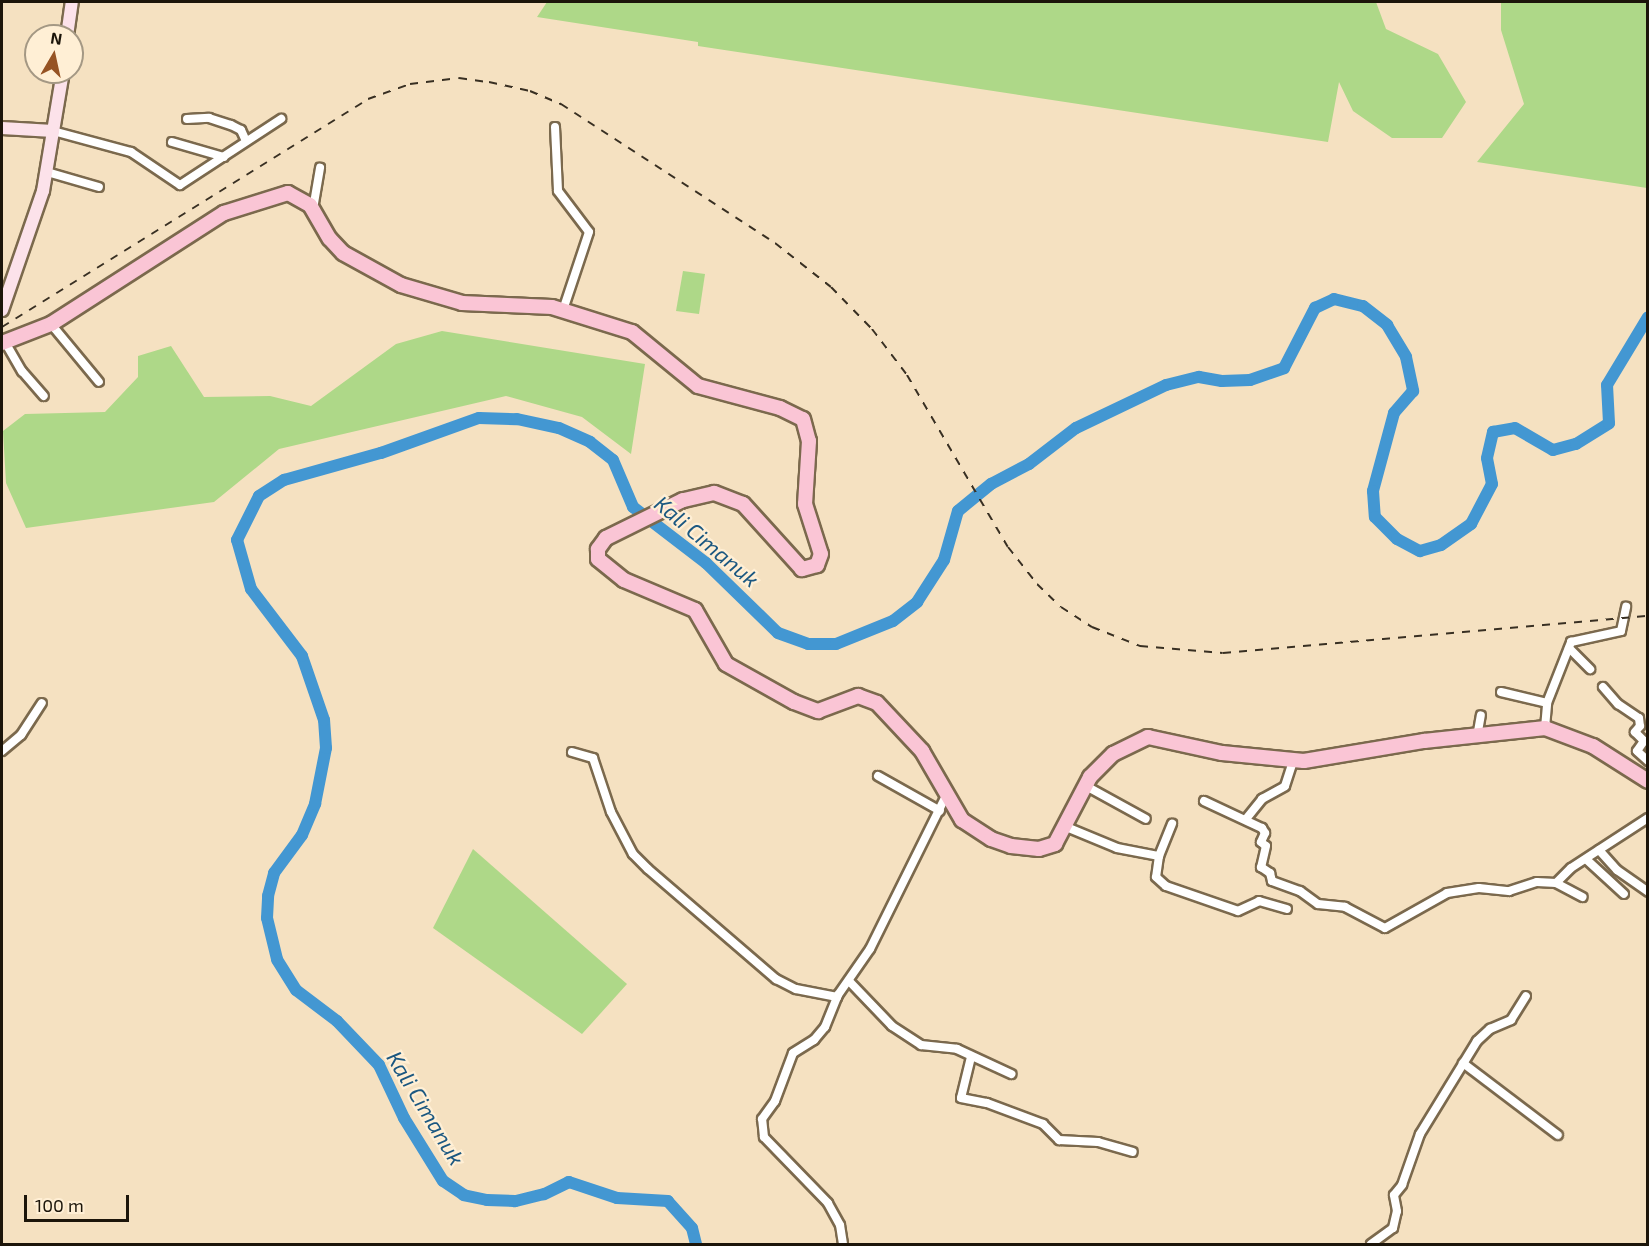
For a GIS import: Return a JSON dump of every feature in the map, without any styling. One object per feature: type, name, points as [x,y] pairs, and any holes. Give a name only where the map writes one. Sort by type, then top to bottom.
[{"type":"main road","points":[[69,24],[72,2]]},
{"type":"main road","points":[[2,310],[47,172],[61,84]]},
{"type":"main road","points":[[2,128],[53,130]]},
{"type":"main road","points":[[3,342],[51,324],[240,205],[288,193],[303,199],[314,209],[330,240],[344,253],[401,285],[462,303],[522,303],[563,309],[632,332],[703,388],[780,408],[803,419],[809,441],[805,504],[820,560],[810,569],[802,569],[756,517],[732,497],[714,493],[683,500],[602,542],[597,555],[603,565],[624,580],[694,610],[726,664],[794,702],[818,711],[858,696],[877,702],[922,751],[946,796],[962,820],[991,839],[1011,846],[1048,848],[1062,835],[1064,826],[1086,786],[1113,754],[1148,737],[1198,750],[1293,761],[1424,741],[1545,728],[1593,746],[1647,781]]},
{"type":"street","points":[[187,119],[209,118],[231,124],[241,130],[246,141]]},
{"type":"street","points":[[53,130],[131,152],[180,185],[281,119]]},
{"type":"street","points":[[555,127],[558,191],[589,232],[563,309]]},
{"type":"street","points":[[172,142],[224,157]]},
{"type":"street","points":[[314,209],[321,168]]},
{"type":"street","points":[[47,172],[99,187]]},
{"type":"street","points":[[51,324],[99,382]]},
{"type":"street","points":[[3,342],[22,371],[44,396]]},
{"type":"street","points":[[1545,728],[1547,703],[1574,640],[1621,631],[1626,607]]},
{"type":"street","points":[[1569,648],[1590,669]]},
{"type":"street","points":[[1603,687],[1618,704],[1639,718],[1641,723],[1635,732],[1644,741],[1637,751],[1647,761]]},
{"type":"street","points":[[1501,692],[1547,703]]},
{"type":"street","points":[[2,751],[21,735],[42,703]]},
{"type":"street","points":[[1477,737],[1481,715]]},
{"type":"street","points":[[572,752],[593,758],[620,829],[633,854],[648,869],[776,979],[796,990],[837,997]]},
{"type":"street","points":[[1246,819],[1262,799],[1285,786],[1293,761]]},
{"type":"street","points":[[878,776],[940,811]]},
{"type":"street","points":[[1086,786],[1146,819]]},
{"type":"street","points":[[843,1245],[840,1225],[828,1203],[761,1130],[788,1061],[825,1026],[837,997],[849,981],[900,894],[946,796]]},
{"type":"street","points":[[1204,801],[1246,819],[1265,833],[1261,842],[1266,846],[1261,867],[1270,873],[1272,881],[1328,907],[1345,907],[1384,928],[1447,893],[1479,888],[1509,891],[1537,882],[1556,883],[1582,897]]},
{"type":"street","points":[[1556,883],[1599,850],[1647,818]]},
{"type":"street","points":[[607,824],[620,829]]},
{"type":"street","points":[[1172,824],[1159,856],[1156,877],[1166,886],[1238,911],[1259,901],[1287,909]]},
{"type":"street","points":[[1064,826],[1117,848],[1159,856]]},
{"type":"street","points":[[1599,850],[1617,870],[1647,892]]},
{"type":"street","points":[[1587,860],[1624,894]]},
{"type":"street","points":[[849,981],[892,1026],[915,1041],[931,1048],[957,1049],[1011,1074]]},
{"type":"street","points":[[1371,1245],[1393,1228],[1397,1211],[1394,1196],[1402,1185],[1406,1167],[1420,1134],[1464,1063],[1483,1033],[1512,1020],[1526,996]]},
{"type":"street","points":[[971,1057],[961,1098],[987,1103],[1043,1124],[1061,1141],[1098,1142],[1133,1152]]},
{"type":"street","points":[[1464,1063],[1558,1135]]},
{"type":"green space","points":[[547,2],[1376,2],[1386,29],[1438,54],[1466,102],[1442,138],[1392,138],[1353,111],[1339,82],[1328,142],[698,46],[698,42],[537,17]]},
{"type":"green space","points":[[1501,2],[1647,2],[1647,188],[1477,162],[1524,104],[1501,30]]},
{"type":"green space","points":[[683,271],[705,274],[699,314],[676,311]]},
{"type":"green space","points":[[442,331],[645,364],[631,454],[582,417],[506,396],[279,449],[214,502],[26,528],[6,483],[3,431],[25,414],[105,412],[138,377],[138,356],[171,346],[204,397],[270,396],[311,406],[396,344]]},
{"type":"green space","points":[[473,849],[627,984],[582,1034],[433,928]]},
{"type":"waterway","name":"Kali Cimanuk","points":[[696,1244],[692,1228],[668,1201],[617,1198],[569,1182],[544,1194],[515,1201],[487,1200],[464,1195],[443,1181],[404,1118],[379,1065],[337,1021],[296,990],[277,959],[267,918],[268,896],[274,873],[302,835],[315,804],[326,748],[324,720],[302,656],[251,589],[237,540],[259,496],[284,480],[381,453],[479,418],[517,419],[559,428],[590,442],[613,460],[633,507],[706,563],[778,633],[808,644],[836,644],[893,621],[917,602],[944,560],[958,511],[991,484],[1029,464],[1076,428],[1166,385],[1199,377],[1222,381],[1250,380],[1284,368],[1315,308],[1334,299],[1363,306],[1387,325],[1406,357],[1413,391],[1394,413],[1373,491],[1375,517],[1397,539],[1420,551],[1441,545],[1471,524],[1492,484],[1487,458],[1493,432],[1515,428],[1553,450],[1576,444],[1609,423],[1607,385],[1648,317]]},
{"type":"railway","points":[[2,327],[368,99],[410,84],[459,78],[489,82],[530,91],[561,104],[775,243],[831,287],[872,329],[907,375],[1008,547],[1037,584],[1061,607],[1092,627],[1140,646],[1223,653],[1648,616]]}]
